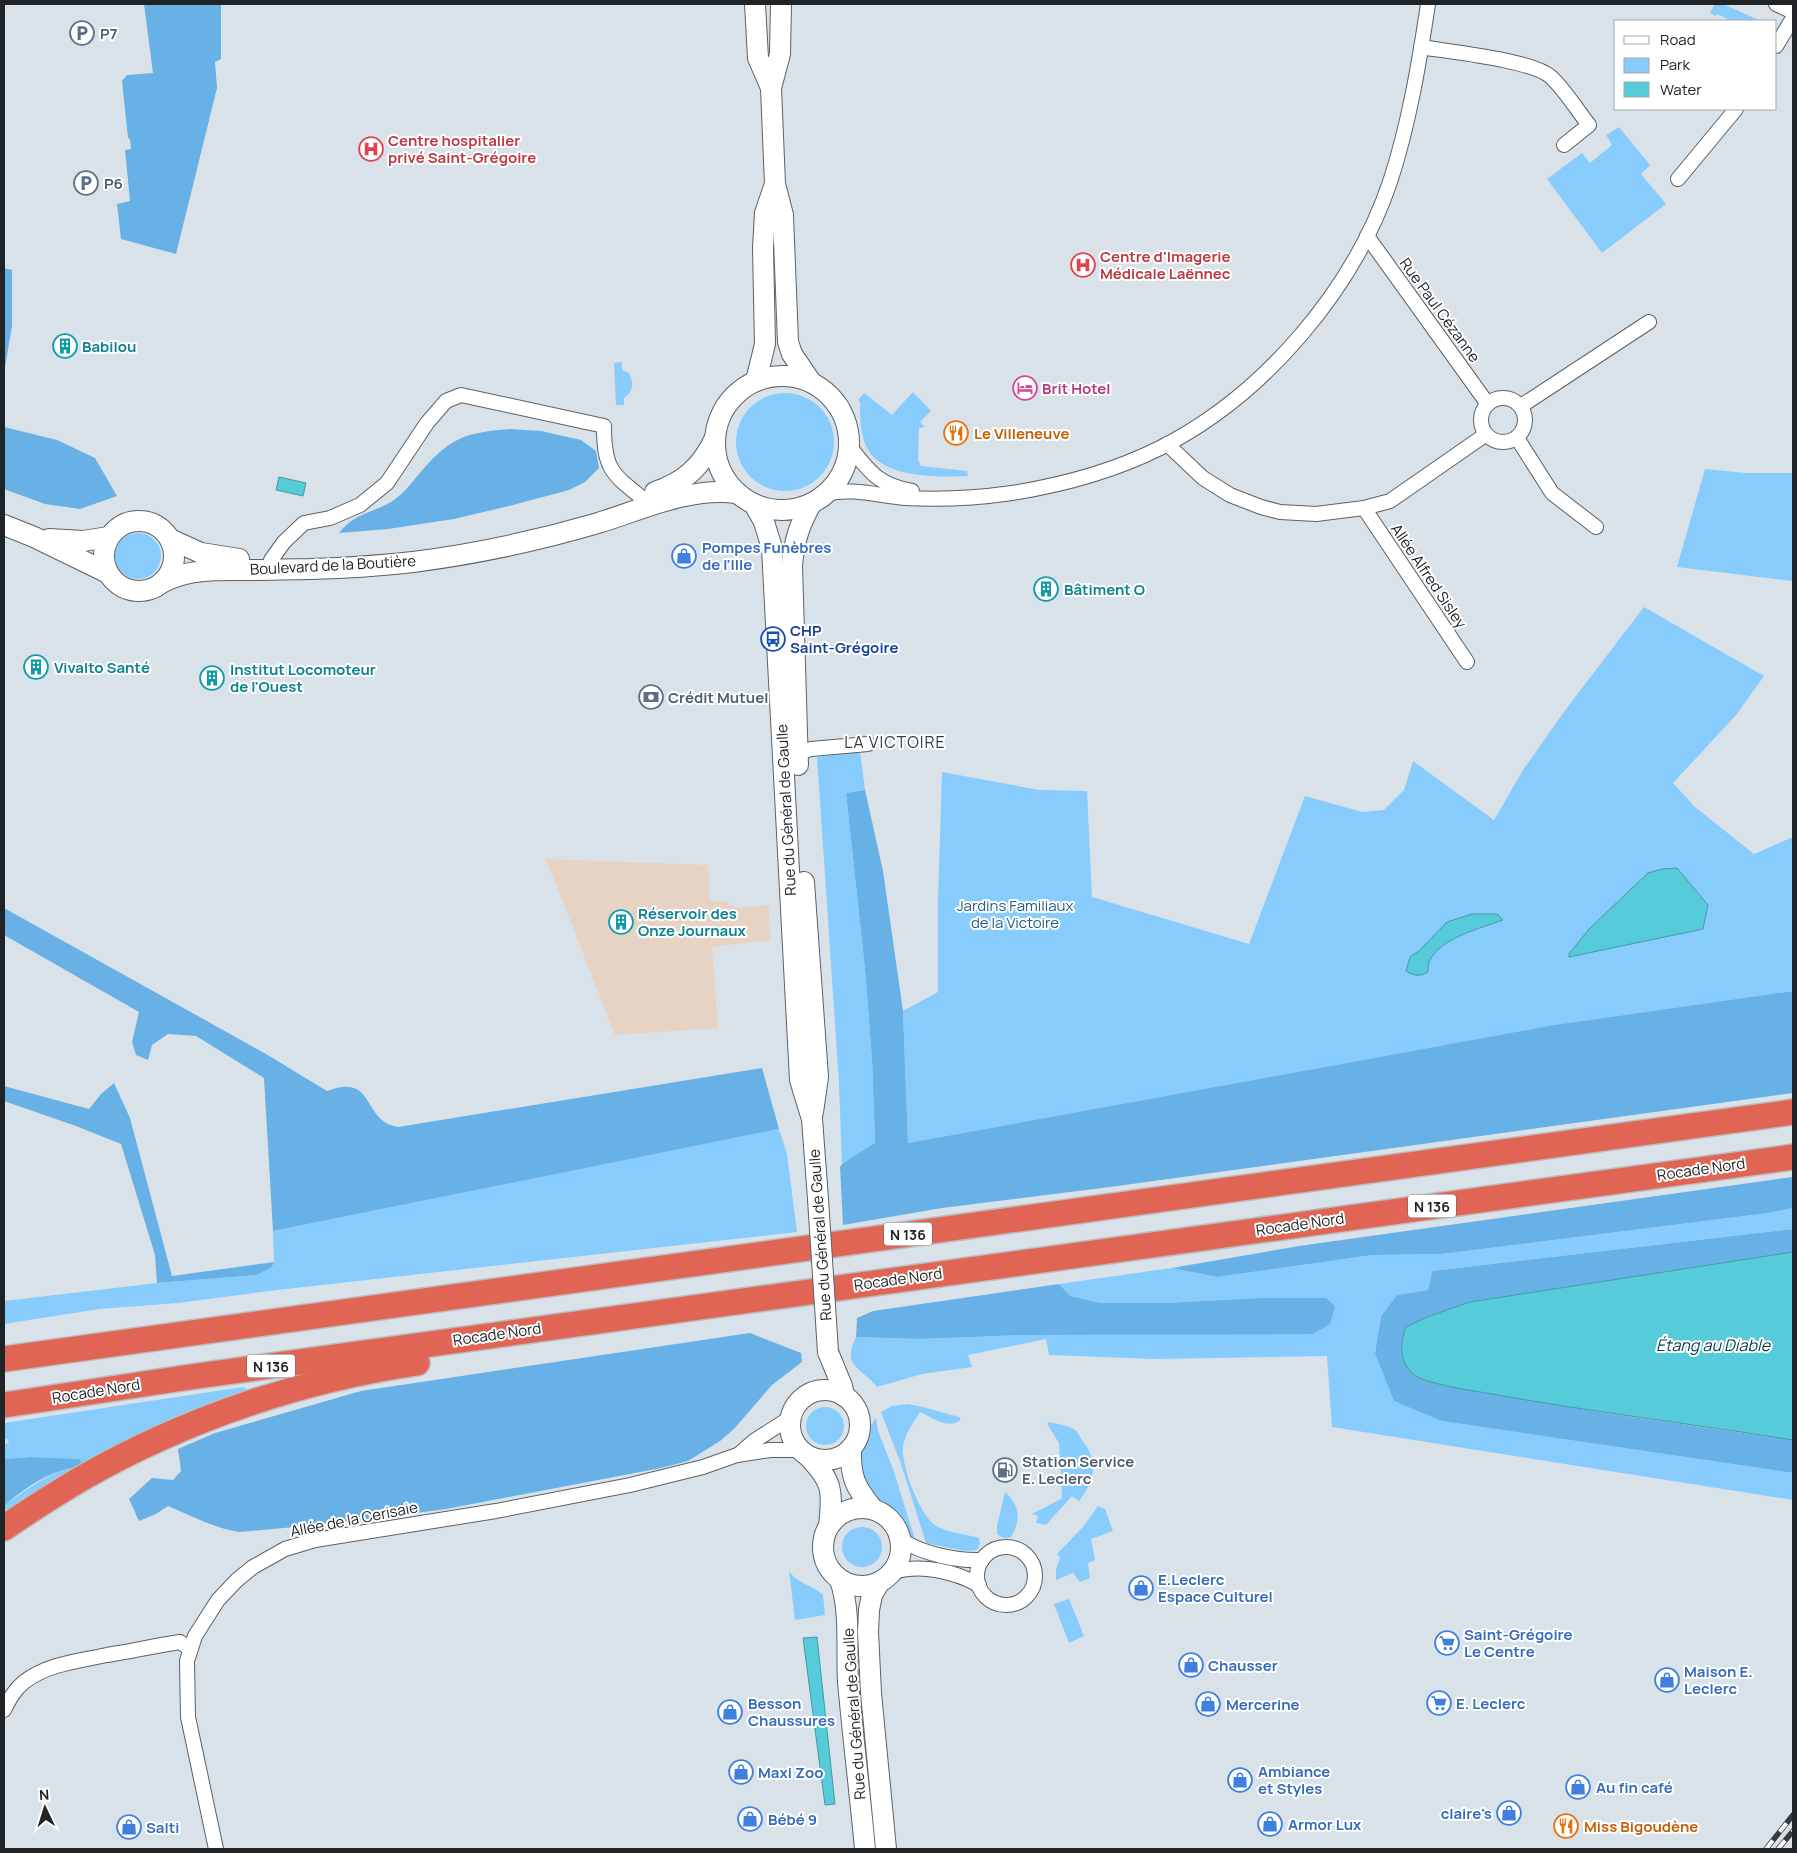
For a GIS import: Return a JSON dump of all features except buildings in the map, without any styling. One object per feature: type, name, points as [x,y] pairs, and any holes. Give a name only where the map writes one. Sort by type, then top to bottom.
[{"type":"highway","name":"N 136","points":[[10,1356],[1793,1112]]},
{"type":"highway","name":"Rocade Nord","points":[[4,1405],[180,1378],[1793,1157]]},
{"type":"highway","points":[[4,1528],[86,1476],[180,1430],[223,1413],[326,1381],[381,1368],[516,1348],[538,1329]]},
{"type":"main road","points":[[755,4],[758,58],[771,88]]},
{"type":"main road","points":[[781,4],[780,54],[771,88],[775,184],[783,215],[788,342],[792,354],[811,382]]},
{"type":"main road","points":[[756,381],[765,344],[763,248],[765,213],[775,184]]},
{"type":"main road","points":[[784,376],[797,377],[811,382],[830,396],[839,407],[847,425],[850,447],[848,460],[835,484],[818,499],[797,508],[782,510],[768,508],[746,498],[726,479],[718,462],[715,438],[721,414],[736,394],[756,381],[784,376]]},
{"type":"main road","name":"Boulevard de la Boutière","points":[[170,539],[201,553],[234,558],[271,560],[387,554],[482,540],[552,525],[642,497],[678,482],[700,464],[715,438]]},
{"type":"main road","name":"Boulevard de la Boutière","points":[[161,584],[174,577],[206,570],[328,568],[442,558],[484,551],[554,535],[599,523],[684,495],[724,491],[746,498]]},
{"type":"main road","name":"Rue du Général de Gaulle","points":[[746,498],[764,522],[772,548],[800,1080],[812,1119]]},
{"type":"main road","name":"Rue du Général de Gaulle","points":[[818,499],[798,530],[793,545],[792,566],[804,752],[818,1077],[812,1119],[828,1352],[842,1386],[844,1396],[853,1404],[860,1422],[859,1431],[851,1448]]},
{"type":"main road","points":[[142,521],[159,527],[170,539],[174,556],[173,567],[161,584],[154,588],[137,592],[120,586],[108,573],[103,555],[109,537],[115,529],[124,524],[142,521]]},
{"type":"main road","points":[[4,524],[108,573]]},
{"type":"main road","points":[[34,537],[72,541],[109,537]]},
{"type":"main road","name":"Rue du Général de Gaulle","points":[[790,1418],[797,1404],[815,1384],[828,1352]]},
{"type":"main road","points":[[808,1394],[826,1390],[844,1396]]},
{"type":"main road","points":[[790,1418],[793,1440],[803,1453],[822,1460],[830,1460],[838,1458],[851,1448]]},
{"type":"main road","points":[[851,1448],[851,1469],[855,1484],[873,1509],[890,1519],[895,1525],[901,1540]]},
{"type":"main road","name":"Rue du Général de Gaulle","points":[[803,1453],[819,1468],[828,1481],[831,1495],[829,1526],[824,1538],[824,1554],[830,1570],[840,1580],[847,1608],[848,1682],[865,1849]]},
{"type":"main road","points":[[829,1526],[842,1514],[852,1509],[873,1509]]},
{"type":"main road","name":"Rue du Général de Gaulle","points":[[886,1849],[871,1693],[868,1632],[869,1610],[872,1595],[901,1556],[901,1540]]},
{"type":"main road","points":[[840,1580],[849,1584],[869,1586],[886,1578]]},
{"type":"street","points":[[818,499],[839,491],[907,498],[947,498],[1012,492],[1057,484],[1115,466],[1167,444],[1196,428],[1218,412],[1274,364],[1310,323],[1341,281],[1366,236],[1389,183],[1406,125],[1428,4]]},
{"type":"street","points":[[1776,4],[1793,12]]},
{"type":"street","points":[[1777,44],[1793,18]]},
{"type":"street","points":[[1421,48],[1520,64],[1537,68],[1550,76],[1589,125],[1564,145]]},
{"type":"street","points":[[1678,179],[1735,110]]},
{"type":"street","name":"Rue Paul Cézanne","points":[[1366,236],[1487,404]]},
{"type":"street","points":[[1521,406],[1649,322]]},
{"type":"street","points":[[271,560],[284,542],[304,523],[330,518],[360,505],[387,483],[427,423],[446,401],[462,395],[604,426],[604,447],[607,460],[619,478],[642,497]]},
{"type":"street","points":[[1498,398],[1504,398],[1511,399],[1521,406],[1525,417],[1524,428],[1517,438],[1506,443],[1494,442],[1485,435],[1480,424],[1481,413],[1487,404],[1498,398]]},
{"type":"street","points":[[1167,444],[1203,478],[1230,495],[1261,508],[1280,512],[1316,514],[1364,508],[1390,501],[1485,435]]},
{"type":"street","points":[[1517,438],[1552,493],[1596,527]]},
{"type":"street","points":[[850,447],[879,480],[898,488],[947,498]]},
{"type":"street","name":"Allée Alfred Sisley","points":[[1364,508],[1467,662]]},
{"type":"street","points":[[804,752],[868,744]]},
{"type":"street","name":"Allée de la Cerisaie","points":[[737,1455],[754,1441],[790,1418]]},
{"type":"street","name":"Allée de la Cerisaie","points":[[216,1849],[188,1716],[186,1674],[190,1649],[195,1636],[218,1600],[237,1580],[270,1556],[299,1544],[496,1511],[630,1485],[704,1467],[737,1455],[770,1450],[803,1453]]},
{"type":"street","points":[[901,1540],[921,1551],[961,1559],[982,1560]]},
{"type":"street","points":[[1015,1548],[1029,1558],[1035,1573],[1035,1582],[1025,1597],[1018,1602],[1009,1604],[994,1602],[983,1592],[979,1585],[978,1568],[982,1560],[996,1549],[1015,1548]]},
{"type":"street","points":[[886,1578],[907,1568],[922,1568],[967,1578],[979,1585]]},
{"type":"street","points":[[4,1710],[13,1693],[23,1683],[36,1674],[52,1668],[91,1658],[180,1642],[190,1649]]},
{"type":"shaded area","points":[[144,4],[221,4],[221,59],[215,62],[217,88],[176,254],[121,239],[117,204],[130,201],[125,150],[131,149],[130,139],[128,138],[122,81],[127,75],[153,73]]},
{"type":"shaded area","points":[[4,268],[12,270],[12,326],[4,373]]},
{"type":"shaded area","points":[[4,427],[57,440],[95,458],[117,496],[80,509],[45,504],[4,489]]},
{"type":"shaded area","points":[[510,429],[541,431],[581,440],[596,451],[599,468],[585,482],[569,490],[509,506],[454,519],[388,529],[339,533],[350,522],[384,506],[398,497],[429,463],[449,445],[468,436]]},
{"type":"shaded area","points":[[865,790],[883,871],[903,1011],[908,1143],[1554,1025],[1793,991],[1793,1093],[1110,1187],[942,1208],[843,1225],[840,1167],[875,1143],[872,1059],[865,969],[846,793]]},
{"type":"shaded area","points":[[546,859],[708,865],[710,901],[726,901],[736,908],[769,905],[770,940],[712,947],[718,1028],[615,1035]]},
{"type":"shaded area","points":[[4,908],[266,1054],[327,1091],[343,1087],[354,1088],[361,1092],[378,1116],[386,1123],[398,1127],[762,1068],[779,1129],[273,1231],[264,1078],[196,1036],[168,1034],[152,1045],[148,1060],[136,1055],[132,1042],[139,1012],[4,935]]},
{"type":"shaded area","points":[[114,1083],[130,1118],[172,1276],[274,1262],[272,1267],[257,1275],[157,1283],[155,1255],[121,1144],[4,1101],[4,1086],[89,1109],[101,1094]]},
{"type":"shaded area","points":[[1793,1177],[1793,1208],[1768,1213],[1442,1254],[1373,1255],[1217,1277],[1172,1268],[1299,1246]]},
{"type":"shaded area","points":[[1793,1229],[1793,1252],[1470,1302],[1427,1317],[1441,1385],[1605,1413],[1793,1440],[1793,1473],[1442,1421],[1394,1401],[1375,1353],[1381,1316],[1397,1295],[1428,1290],[1432,1271]]},
{"type":"shaded area","points":[[1059,1284],[1070,1296],[1101,1303],[1326,1298],[1335,1306],[1330,1324],[1313,1334],[1025,1335],[919,1339],[856,1337],[857,1318],[873,1311]]},
{"type":"shaded area","points":[[750,1333],[801,1353],[802,1362],[772,1385],[734,1429],[720,1441],[688,1461],[661,1468],[446,1509],[338,1523],[239,1532],[212,1525],[168,1506],[156,1514],[139,1521],[129,1499],[152,1478],[173,1480],[181,1471],[178,1449],[215,1433],[361,1391]]},
{"type":"shaded area","points":[[30,1457],[79,1459],[82,1462],[80,1467],[59,1472],[39,1480],[4,1506],[4,1459]]},
{"type":"green space","points":[[1715,4],[1723,4],[1759,20],[1730,20],[1710,13]]},
{"type":"green space","points":[[1619,127],[1650,165],[1641,174],[1666,204],[1602,253],[1547,179],[1582,153],[1590,163],[1612,145],[1606,135]]},
{"type":"green space","points":[[622,362],[622,370],[629,373],[632,387],[630,393],[624,398],[624,405],[616,405],[614,363]]},
{"type":"green space","points":[[913,392],[931,411],[920,422],[925,427],[919,428],[918,460],[921,466],[967,471],[968,476],[928,476],[898,471],[885,466],[867,448],[862,431],[860,402],[858,400],[864,393],[892,415]]},
{"type":"green space","points":[[785,393],[795,394],[812,401],[826,415],[833,432],[833,452],[826,469],[812,483],[795,490],[785,491],[775,490],[758,483],[744,469],[737,452],[736,442],[737,432],[744,415],[758,401],[775,394]]},
{"type":"green space","points":[[1705,469],[1745,473],[1793,473],[1793,581],[1677,567]]},
{"type":"green space","points":[[133,533],[143,533],[157,543],[161,556],[157,569],[151,575],[143,579],[133,579],[119,569],[115,561],[115,551],[125,537]]},
{"type":"green space","name":"Jardins Familiaux de la Victoire","points":[[1644,607],[1764,676],[1737,714],[1673,783],[1695,807],[1754,854],[1793,837],[1793,991],[1554,1025],[908,1143],[903,1011],[938,992],[938,899],[942,772],[1039,790],[1087,791],[1092,897],[1249,944],[1305,796],[1362,812],[1384,810],[1404,790],[1413,761],[1494,820],[1523,770],[1566,709]]},
{"type":"green space","points":[[860,752],[865,790],[846,793],[865,969],[872,1059],[875,1144],[842,1164],[839,1084],[817,757]]},
{"type":"green space","points":[[779,1129],[787,1154],[797,1232],[277,1290],[178,1303],[99,1309],[4,1324],[4,1301],[157,1283],[257,1275],[272,1267],[274,1262],[273,1231]]},
{"type":"green space","points":[[1793,1208],[1793,1229],[1432,1271],[1428,1290],[1397,1295],[1381,1316],[1375,1353],[1442,1421],[1793,1473],[1793,1500],[1332,1427],[1327,1356],[1155,1359],[1049,1355],[1046,1339],[968,1355],[972,1367],[922,1374],[877,1387],[855,1366],[851,1355],[856,1337],[919,1339],[1025,1335],[1158,1334],[1325,1298],[1101,1303],[1070,1296],[1059,1284],[1172,1268],[1217,1277],[1373,1255],[1442,1254],[1768,1213]]},
{"type":"green space","points":[[243,1387],[246,1389],[247,1394],[4,1518],[4,1506],[6,1504],[50,1476],[80,1467],[82,1462],[79,1459],[30,1457],[4,1459],[4,1444],[9,1443],[7,1439],[4,1439],[4,1423]]},
{"type":"green space","points":[[908,1404],[961,1419],[951,1424],[940,1422],[920,1412],[906,1438],[903,1455],[908,1478],[918,1502],[931,1522],[943,1529],[979,1538],[980,1544],[977,1550],[964,1551],[926,1543],[901,1464],[881,1412],[892,1406]]},
{"type":"green space","points":[[825,1407],[838,1413],[844,1426],[838,1439],[825,1445],[812,1439],[806,1426],[812,1413]]},
{"type":"green space","points":[[876,1418],[878,1431],[893,1469],[915,1539],[907,1531],[898,1514],[876,1498],[863,1479],[860,1469],[861,1449]]},
{"type":"green space","points":[[1049,1422],[1069,1427],[1077,1432],[1091,1456],[1093,1471],[1089,1486],[1079,1501],[1072,1496],[1046,1525],[1036,1523],[1038,1516],[1032,1514],[1061,1499],[1062,1494],[1059,1443],[1047,1424]]},
{"type":"green space","points":[[1005,1492],[1014,1502],[1017,1519],[1011,1537],[1005,1538],[997,1534],[997,1526]]},
{"type":"green space","points":[[1098,1506],[1105,1509],[1113,1531],[1091,1539],[1095,1560],[1088,1563],[1090,1578],[1080,1582],[1073,1573],[1056,1580],[1056,1569],[1060,1558],[1057,1554],[1083,1527]]},
{"type":"green space","points":[[862,1527],[876,1533],[882,1547],[876,1561],[862,1567],[848,1561],[842,1547],[848,1533]]},
{"type":"green space","points":[[789,1571],[797,1579],[823,1595],[825,1615],[795,1620]]},
{"type":"green space","points":[[1069,1599],[1084,1636],[1069,1643],[1054,1604]]},
{"type":"water","points":[[279,477],[306,483],[303,496],[276,490]]},
{"type":"water","points":[[1677,868],[1708,905],[1703,929],[1569,957],[1569,954],[1589,929],[1648,873],[1662,869]]},
{"type":"water","points":[[1472,914],[1497,914],[1503,920],[1473,930],[1443,946],[1435,952],[1428,964],[1428,972],[1425,974],[1417,975],[1406,971],[1410,957],[1420,950],[1447,922]]},
{"type":"water","name":"Étang au Diable","points":[[1793,1252],[1793,1440],[1567,1407],[1450,1386],[1418,1377],[1408,1368],[1403,1357],[1402,1345],[1406,1327],[1427,1317],[1470,1302]]},
{"type":"water","points":[[817,1637],[835,1804],[825,1805],[803,1638]]},
{"type":"railway","points":[[1766,1849],[1793,1815]]},
{"type":"railway","points":[[1778,1849],[1793,1831]]},
{"type":"place","name":"P7","points":[[82,33]]},
{"type":"place","name":"Centre hospitalier privé Saint-Grégoire","points":[[371,149]]},
{"type":"place","name":"P6","points":[[86,183]]},
{"type":"place","name":"Centre d'Imagerie Médicale Laënnec","points":[[1083,265]]},
{"type":"place","name":"Babilou","points":[[65,346]]},
{"type":"place","name":"Brit Hotel","points":[[1025,388]]},
{"type":"place","name":"Le Villeneuve","points":[[956,433]]},
{"type":"place","name":"Pompes Funèbres de l'Ille","points":[[684,556]]},
{"type":"place","name":"Bâtiment O","points":[[1046,589]]},
{"type":"place","name":"CHP Saint-Grégoire","points":[[773,639]]},
{"type":"place","name":"Vivalto Santé","points":[[36,667]]},
{"type":"place","name":"Institut Locomoteur de l'Ouest","points":[[212,678]]},
{"type":"place","name":"Crédit Mutuel","points":[[651,697]]},
{"type":"place","name":"Réservoir des Onze Journaux","points":[[621,922]]},
{"type":"place","name":"Station Service E. Leclerc","points":[[1005,1470]]},
{"type":"place","name":"E.Leclerc Espace Culturel","points":[[1141,1588]]},
{"type":"place","name":"Saint-Grégoire Le Centre","points":[[1447,1643]]},
{"type":"place","name":"Chausser","points":[[1191,1665]]},
{"type":"place","name":"Maison E. Leclerc","points":[[1667,1680]]},
{"type":"place","name":"E. Leclerc","points":[[1439,1703]]},
{"type":"place","name":"Mercerine","points":[[1208,1704]]},
{"type":"place","name":"Besson Chaussures","points":[[730,1712]]},
{"type":"place","name":"Maxi Zoo","points":[[741,1772]]},
{"type":"place","name":"Ambiance et Styles","points":[[1240,1780]]},
{"type":"place","name":"Au fin café","points":[[1578,1787]]},
{"type":"place","name":"claire's","points":[[1509,1813]]},
{"type":"place","name":"Bébé 9","points":[[750,1819]]},
{"type":"place","name":"Armor Lux","points":[[1270,1824]]},
{"type":"place","name":"Miss Bigoudène","points":[[1566,1826]]},
{"type":"place","name":"Salti","points":[[129,1827]]},
{"type":"district","name":"LA VICTOIRE","points":[[895,742]]}]
